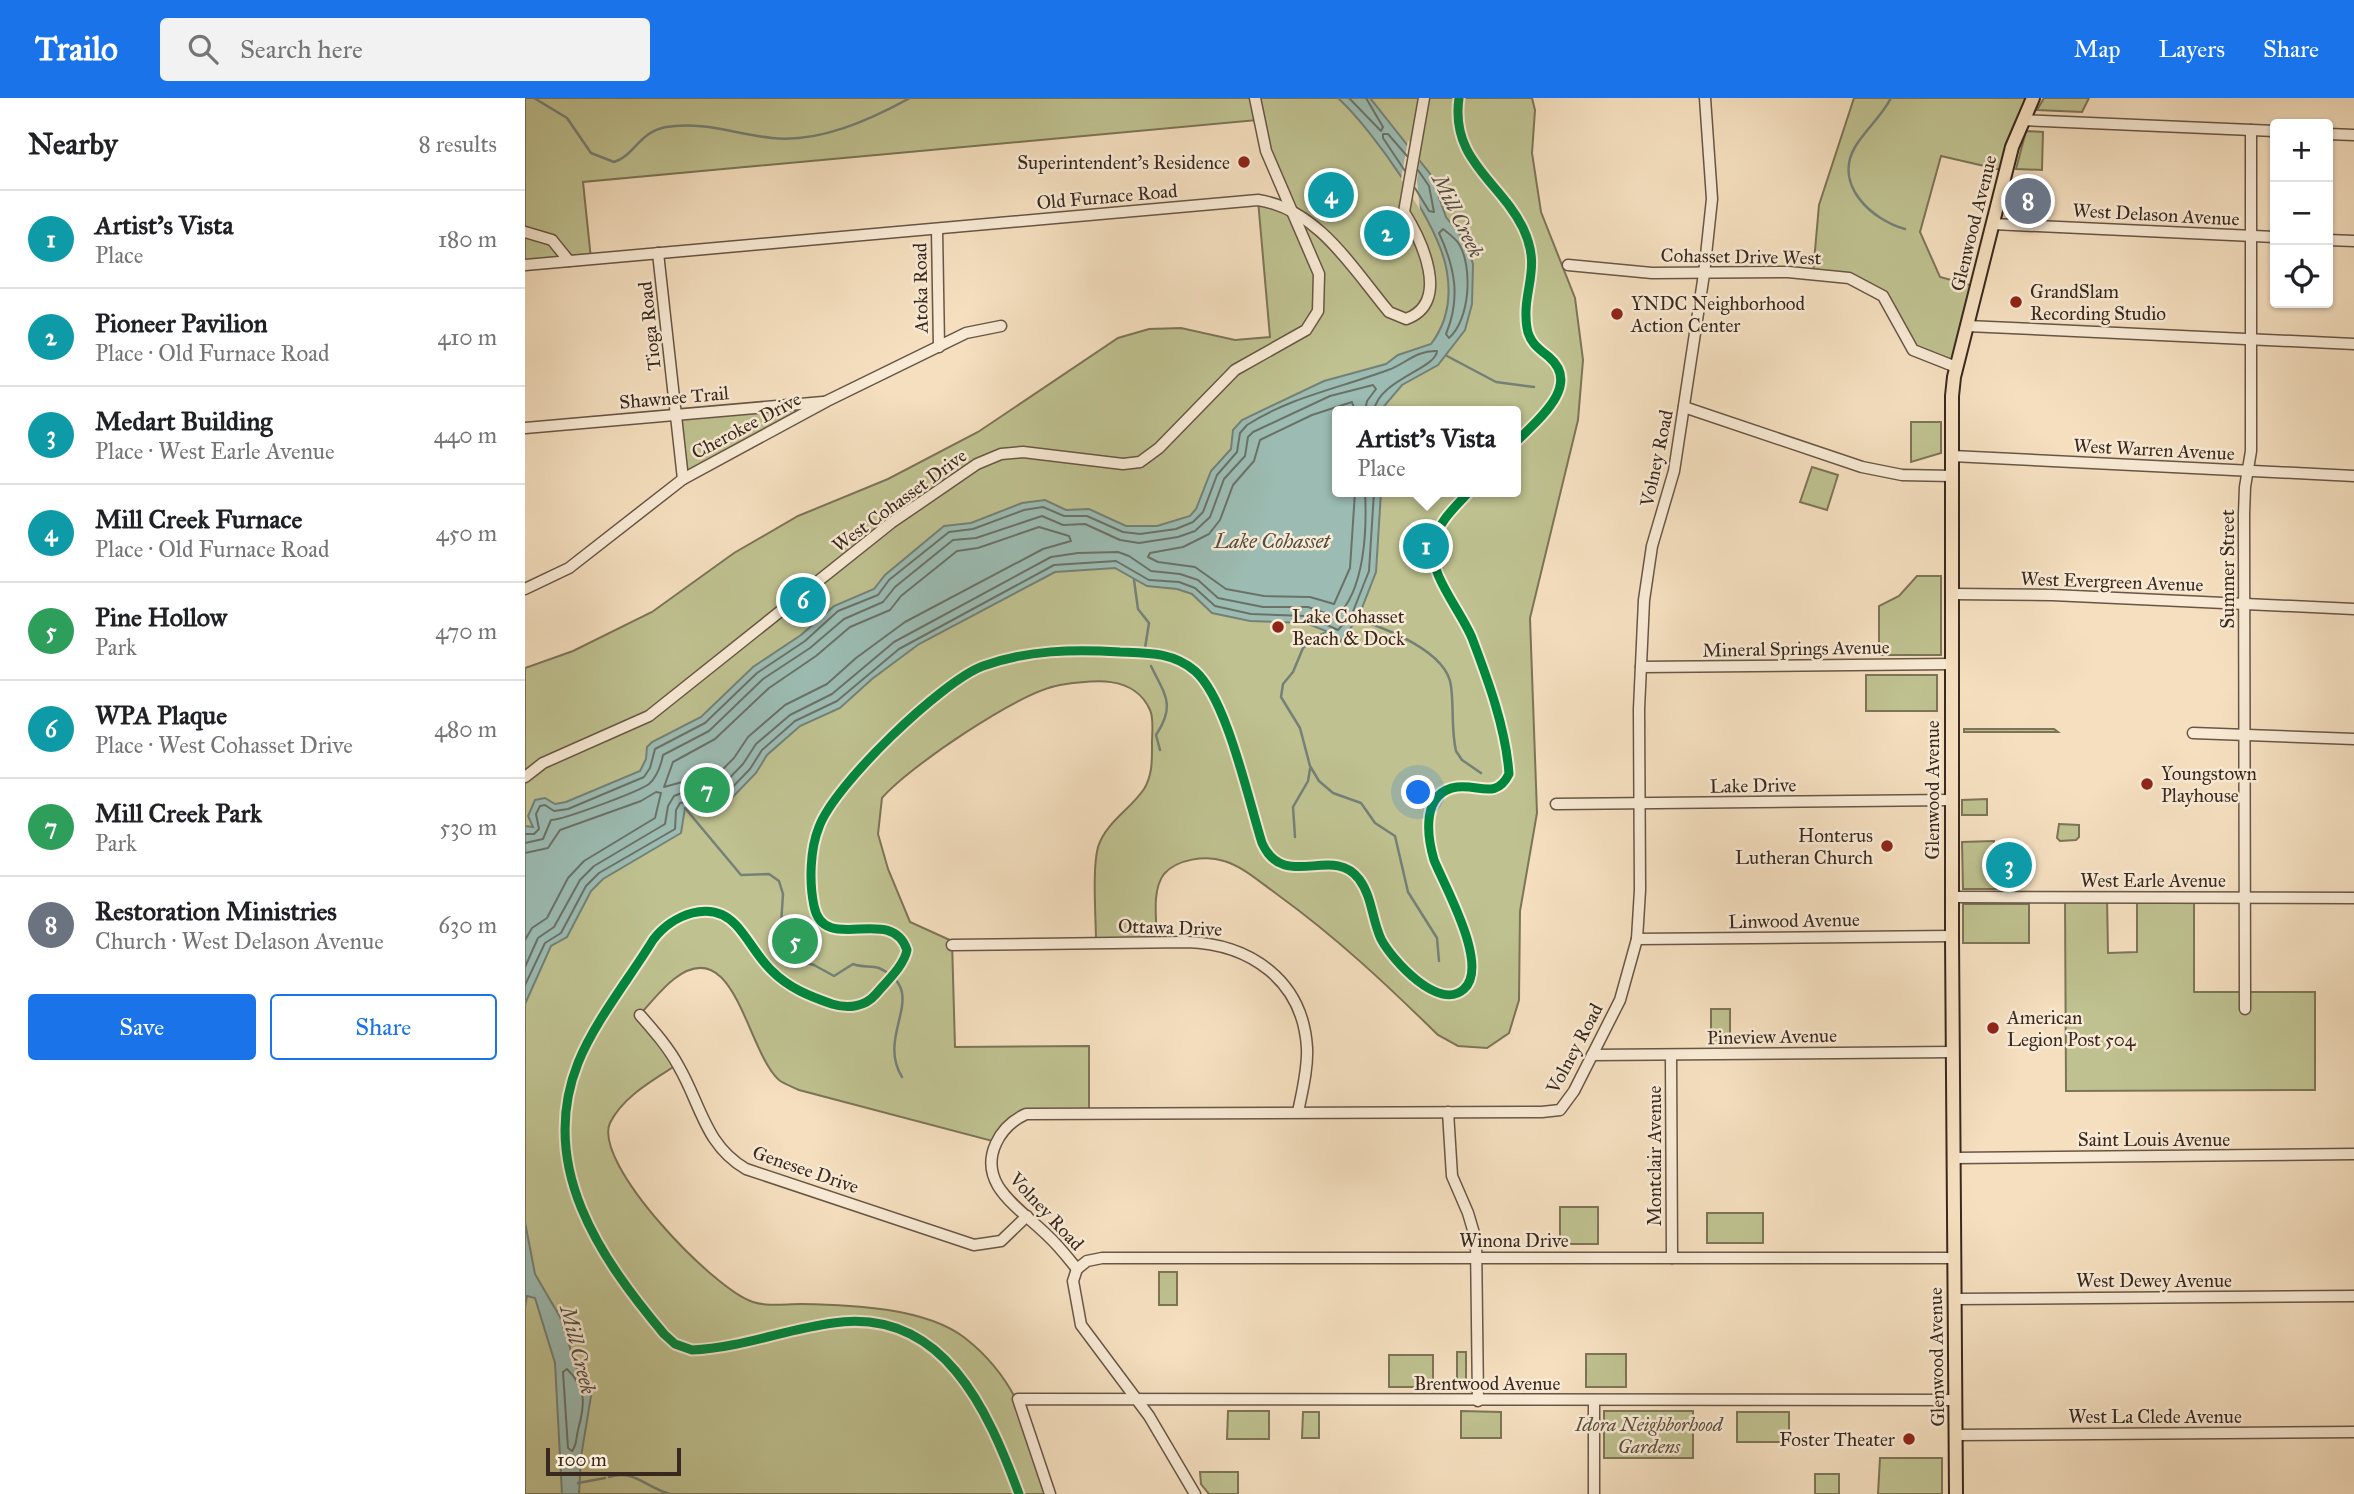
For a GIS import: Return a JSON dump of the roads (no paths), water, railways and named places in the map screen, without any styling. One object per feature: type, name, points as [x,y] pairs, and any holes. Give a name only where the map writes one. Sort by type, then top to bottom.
[{"type":"main road","name":"Glenwood Avenue","points":[[1957,1494],[1951,897],[1952,396],[1966,326],[2012,147],[2033,98]]},
{"type":"street","name":"West Cohasset Drive","points":[[525,777],[543,763],[649,716],[891,523],[977,464],[1002,454],[1023,452],[1123,464],[1147,458],[1235,370],[1293,339],[1312,322],[1320,299],[1319,274],[1266,151],[1255,98]]},
{"type":"street","name":"Old Furnace Road","points":[[525,265],[1258,200],[1278,203],[1306,218],[1389,312],[1406,319],[1423,307],[1430,288],[1424,249],[1405,212],[1424,98]]},
{"type":"street","name":"Volney Road","points":[[1195,1494],[1138,1401],[1081,1325],[1073,1281],[1077,1269],[998,1186],[991,1160],[1000,1133],[1026,1114],[1560,1110],[1569,1100],[1620,1000],[1637,939],[1640,890],[1641,667],[1649,561],[1669,495],[1704,274],[1712,199],[1705,98]]},
{"type":"street","points":[[2023,120],[2270,131]]},
{"type":"street","name":"Summer Street","points":[[2245,1009],[2244,604],[2245,487],[2251,451],[2251,130]]},
{"type":"street","points":[[2333,134],[2354,135]]},
{"type":"street","name":"West Delason Avenue","points":[[1993,224],[2270,237]]},
{"type":"street","name":"Atoka Road","points":[[937,229],[939,347]]},
{"type":"street","points":[[525,232],[552,240],[569,261]]},
{"type":"street","points":[[2333,240],[2354,241]]},
{"type":"street","name":"Tioga Road","points":[[658,253],[683,479]]},
{"type":"street","name":"Cohasset Drive West","points":[[1568,265],[1704,274],[1832,274],[1864,284],[1890,304],[1913,350],[1957,368]]},
{"type":"street","name":"Cherokee Drive","points":[[525,589],[569,568],[683,479],[827,401],[974,330],[1002,326]]},
{"type":"street","points":[[1966,326],[2354,344]]},
{"type":"street","name":"Shawnee Trail","points":[[525,428],[827,401]]},
{"type":"street","points":[[1684,407],[1869,469],[1902,475],[1952,476]]},
{"type":"street","name":"West Warren Avenue","points":[[1952,457],[2354,476]]},
{"type":"street","name":"West Evergreen Avenue","points":[[1952,594],[2354,609]]},
{"type":"street","name":"Mineral Springs Avenue","points":[[1641,667],[1951,664]]},
{"type":"street","points":[[2193,733],[2354,739]]},
{"type":"street","name":"Lake Drive","points":[[1556,804],[1951,800]]},
{"type":"street","name":"West Earle Avenue","points":[[1951,897],[2354,898]]},
{"type":"street","name":"Linwood Avenue","points":[[1637,939],[1952,936]]},
{"type":"street","name":"Ottawa Drive","points":[[952,945],[1187,942],[1217,943],[1244,952],[1270,970],[1298,1011],[1307,1051],[1298,1112]]},
{"type":"street","name":"Genesee Drive","points":[[640,1015],[678,1064],[712,1139],[724,1153],[747,1168],[974,1245],[1001,1241],[1027,1216]]},
{"type":"street","name":"Pineview Avenue","points":[[1592,1055],[1953,1052]]},
{"type":"street","name":"Montclair Avenue","points":[[1671,1055],[1672,1258]]},
{"type":"street","points":[[1448,1112],[1450,1168],[1474,1231],[1478,1401]]},
{"type":"street","name":"Saint Louis Avenue","points":[[1954,1158],[2354,1154]]},
{"type":"street","name":"Winona Drive","points":[[1077,1269],[1087,1261],[1102,1258],[1954,1258]]},
{"type":"street","name":"West Dewey Avenue","points":[[1955,1299],[2354,1296]]},
{"type":"street","name":"Brentwood Avenue","points":[[1050,1494],[1018,1399],[1956,1400]]},
{"type":"street","points":[[1594,1400],[1594,1494]]},
{"type":"street","name":"West La Clede Avenue","points":[[1956,1435],[2354,1432]]},
{"type":"water","name":"Lake Cohasset","points":[[1338,98],[1370,98],[1431,175],[1446,217],[1466,242],[1473,264],[1472,304],[1465,330],[1438,365],[1402,385],[1384,406],[1332,406],[1332,497],[1381,497],[1376,572],[1358,618],[1340,642],[1335,643],[1326,631],[1306,623],[1250,621],[1212,613],[1192,594],[1177,589],[1147,586],[1115,568],[1055,572],[919,644],[872,679],[840,708],[800,726],[767,755],[756,773],[725,805],[703,810],[685,808],[681,833],[603,879],[591,891],[567,937],[551,946],[525,1004],[525,826],[533,827],[528,816],[535,800],[545,798],[555,804],[566,802],[640,771],[646,759],[647,747],[652,742],[701,717],[753,667],[801,635],[834,606],[874,589],[885,575],[944,526],[971,523],[1022,503],[1045,500],[1066,510],[1089,509],[1126,526],[1157,526],[1190,516],[1196,509],[1211,471],[1231,449],[1233,430],[1242,420],[1324,381],[1386,364],[1398,355],[1431,344],[1441,327],[1448,300],[1447,272],[1442,252],[1403,179]]},
{"type":"water","points":[[525,1222],[535,1274],[560,1317],[577,1369],[589,1384],[591,1396],[581,1457],[579,1494],[562,1494],[555,1363],[535,1298],[527,1296],[525,1307]]},
{"type":"waterway","points":[[534,98],[567,118],[591,153],[614,162],[627,155],[649,134],[666,127],[706,127],[772,138],[808,137],[861,122],[910,98]]},
{"type":"waterway","points":[[1891,98],[1855,147],[1849,161],[1849,175],[1859,199],[1869,209],[1880,218],[1905,229]]},
{"type":"waterway","points":[[1447,356],[1496,382],[1534,387]]},
{"type":"waterway","points":[[1134,580],[1138,609],[1149,623],[1145,648]]},
{"type":"waterway","points":[[1358,619],[1399,635],[1439,662],[1447,673],[1451,686],[1456,751],[1462,760],[1481,773]]},
{"type":"waterway","points":[[1327,632],[1314,638],[1303,648],[1293,672],[1283,684],[1281,697],[1300,728],[1310,766],[1319,781],[1333,793],[1361,803],[1375,823],[1395,836],[1408,892],[1437,938],[1439,961]]},
{"type":"waterway","points":[[1151,666],[1161,685],[1167,708],[1156,735],[1160,750]]},
{"type":"waterway","points":[[1295,837],[1293,807],[1308,781],[1310,769]]},
{"type":"waterway","points":[[685,808],[741,875],[769,874],[779,881],[783,894],[781,925],[786,951],[799,961],[814,965],[834,976],[853,964],[879,968],[894,978],[901,989],[902,1002],[894,1045],[895,1061],[902,1077]]},
{"type":"waterway","points":[[609,1477],[626,1475],[670,1494]]},
{"type":"waterway","points":[[578,1483],[605,1478]]},
{"type":"place","name":"Superintendent's Residence","points":[[1244,162]]},
{"type":"place","name":"Mill Creek Furnace","points":[[1331,195]]},
{"type":"place","name":"Restoration Ministries","points":[[2028,201]]},
{"type":"place","name":"Pioneer Pavilion","points":[[1387,233]]},
{"type":"place","name":"GrandSlam Recording Studio","points":[[2016,302]]},
{"type":"place","name":"YNDC Neighborhood Action Center","points":[[1617,314]]},
{"type":"place","name":"Artist's Vista","points":[[1426,546]]},
{"type":"place","name":"WPA Plaque","points":[[803,600]]},
{"type":"place","name":"Lake Cohasset Beach & Dock","points":[[1278,627]]},
{"type":"place","name":"Youngstown Playhouse","points":[[2147,784]]},
{"type":"place","name":"Mill Creek Park","points":[[707,790]]},
{"type":"place","name":"Honterus Lutheran Church","points":[[1887,846]]},
{"type":"place","name":"Medart Building","points":[[2009,865]]},
{"type":"place","name":"Pine Hollow","points":[[795,941]]},
{"type":"place","name":"American Legion Post 504","points":[[1993,1028]]},
{"type":"place","name":"Foster Theater","points":[[1909,1439]]},
{"type":"water label","name":"Mill Creek","points":[[1458,216]]},
{"type":"water label","name":"Mill Creek","points":[[578,1350]]},
{"type":"park label","name":"Idora Neighborhood Gardens","points":[[1649,1435]]}]
